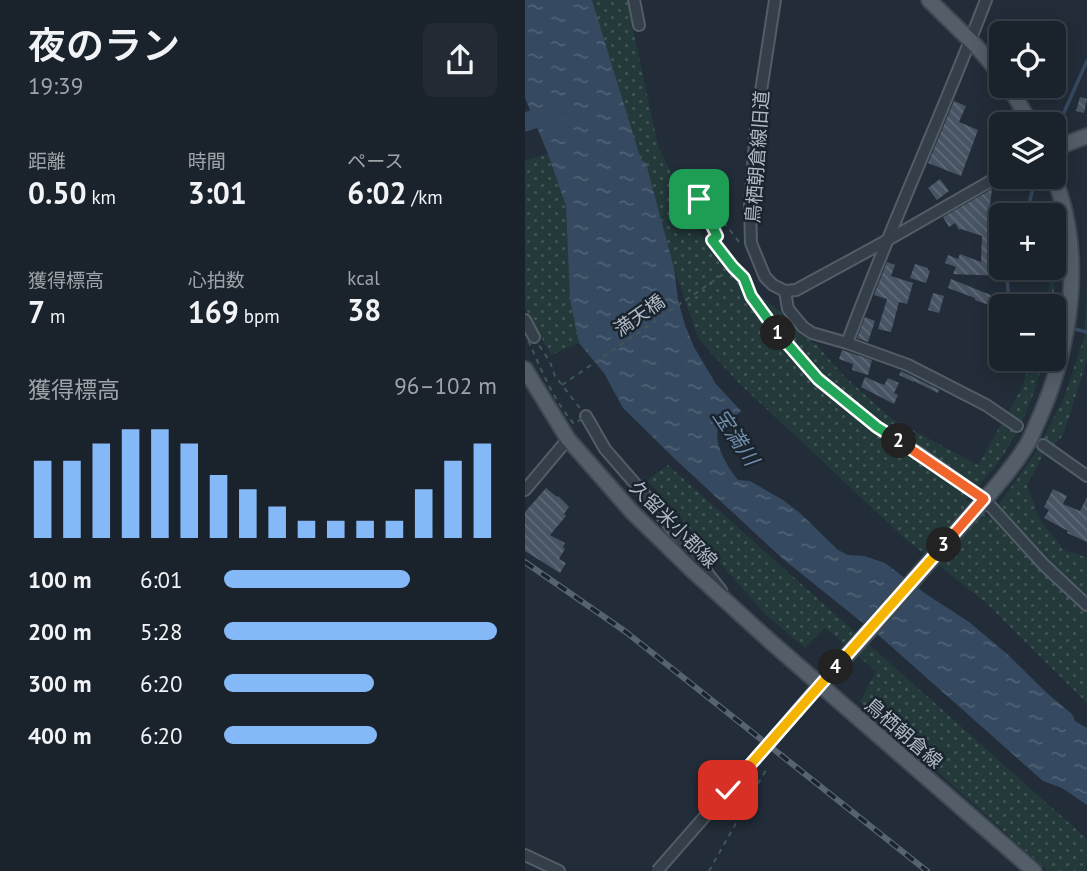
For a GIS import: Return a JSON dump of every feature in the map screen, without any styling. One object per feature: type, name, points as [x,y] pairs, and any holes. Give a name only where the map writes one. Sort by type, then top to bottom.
[{"type":"main road","points":[[929,0],[989,61]]},
{"type":"main road","points":[[1066,144],[1087,136]]},
{"type":"main road","points":[[819,685],[981,503],[1028,443],[1048,397],[1061,353],[1069,311],[1072,270],[1059,189]]},
{"type":"main road","name":"久留米小郡線","points":[[525,369],[568,439],[633,513],[819,685]]},
{"type":"main road","name":"鳥栖朝倉線","points":[[819,685],[1034,871]]},
{"type":"street","points":[[633,0],[639,25]]},
{"type":"street","name":"鳥栖朝倉線旧道","points":[[775,0],[757,117],[750,205],[751,243],[765,277],[773,285],[790,290]]},
{"type":"street","points":[[847,342],[986,0]]},
{"type":"street","points":[[989,182],[886,241],[790,290],[788,309],[803,327],[812,333],[847,342],[908,365],[986,405],[1017,426]]},
{"type":"street","points":[[733,267],[744,278],[751,296],[767,319],[818,379],[877,427],[919,453],[981,503],[1087,605]]},
{"type":"street","points":[[525,320],[534,337]]},
{"type":"street","points":[[586,416],[605,449],[744,618]]},
{"type":"street","points":[[525,490],[568,439]]},
{"type":"street","points":[[1043,445],[1087,476]]},
{"type":"street","points":[[657,871],[819,685]]},
{"type":"street","points":[[525,855],[559,871]]},
{"type":"path","points":[[733,267],[712,240],[717,236],[699,199],[703,196],[744,248]]},
{"type":"path","name":"満天橋","points":[[562,385],[733,267]]},
{"type":"path","points":[[574,424],[559,405],[544,378],[529,340],[534,337],[550,362],[555,376],[586,416]]},
{"type":"path","points":[[709,871],[767,768]]},
{"type":"green space","points":[[592,0],[627,0],[658,146],[703,238],[728,269],[780,312],[799,334],[817,345],[843,375],[892,419],[978,465],[1022,388],[1027,371],[1040,371],[1032,398],[1015,435],[997,464],[966,500],[989,518],[1034,455],[1063,400],[1084,338],[1087,285],[1087,360],[1063,436],[1044,453],[1027,485],[1040,520],[1065,551],[1087,557],[1087,703],[985,602],[904,538],[737,381],[698,338],[674,268],[646,163],[641,161]]},
{"type":"green space","points":[[548,154],[566,206],[570,300],[579,343],[551,355],[525,308],[525,160]]},
{"type":"green space","points":[[1051,280],[1054,280],[1054,294],[1048,294]]},
{"type":"green space","points":[[668,465],[1087,839],[1087,871],[1048,871],[860,702],[876,671],[825,628],[805,648],[764,613],[647,480]]},
{"type":"water","points":[[525,0],[592,0],[641,160],[646,163],[674,268],[678,300],[685,325],[694,347],[716,384],[741,411],[722,422],[717,436],[721,452],[734,475],[738,480],[750,481],[783,500],[838,550],[848,555],[864,556],[885,563],[969,622],[1072,714],[1075,721],[1087,728],[1087,805],[1062,788],[1043,781],[884,640],[783,559],[623,408],[604,373],[579,343],[570,300],[566,206],[525,98]]},
{"type":"building","points":[[1080,97],[1087,99],[1084,113],[1076,111]]},
{"type":"building","points":[[954,101],[966,106],[959,122],[978,130],[961,176],[928,163]]},
{"type":"building","points":[[940,179],[949,191],[937,200],[928,188]]},
{"type":"building","points":[[992,189],[989,203],[989,276],[953,274],[956,267],[945,263],[948,255],[958,259],[960,254],[981,262],[982,236],[959,230],[955,223],[949,227],[943,217]]},
{"type":"building","points":[[887,262],[895,265],[891,276],[913,283],[907,304],[899,302],[891,332],[878,329],[887,299],[874,295]]},
{"type":"building","points":[[915,264],[930,271],[926,283],[910,278]]},
{"type":"building","points":[[951,279],[989,294],[989,305],[975,298],[948,288]]},
{"type":"building","points":[[933,293],[944,296],[939,313],[928,310]]},
{"type":"building","points":[[865,317],[875,321],[868,342],[857,338]]},
{"type":"building","points":[[842,350],[872,360],[868,375],[852,370],[853,364],[839,359]]},
{"type":"building","points":[[901,371],[939,390],[938,393],[899,375]]},
{"type":"building","points":[[865,377],[884,385],[888,378],[899,383],[894,393],[898,395],[894,404],[861,387]]},
{"type":"building","points":[[546,488],[569,507],[564,514],[566,516],[550,535],[565,543],[565,549],[559,559],[566,563],[560,573],[525,551],[525,512]]},
{"type":"building","points":[[1053,489],[1067,496],[1063,504],[1080,511],[1087,497],[1087,542],[1044,518],[1049,510],[1044,507]]},
{"type":"waterway","points":[[1064,112],[1087,61]]},
{"type":"waterway","points":[[525,122],[558,112]]},
{"type":"waterway","points":[[1029,203],[1033,189]]},
{"type":"waterway","points":[[1007,280],[1009,294]]},
{"type":"waterway","points":[[1075,329],[1087,332]]},
{"type":"railway","points":[[525,562],[626,632],[927,871]]},
{"type":"route","points":[[699,199],[717,236],[712,240],[744,278],[751,296],[767,319],[818,379],[877,427],[984,499],[728,790]]},
{"type":"water label","name":"宝満川","points":[[736,437]]}]
